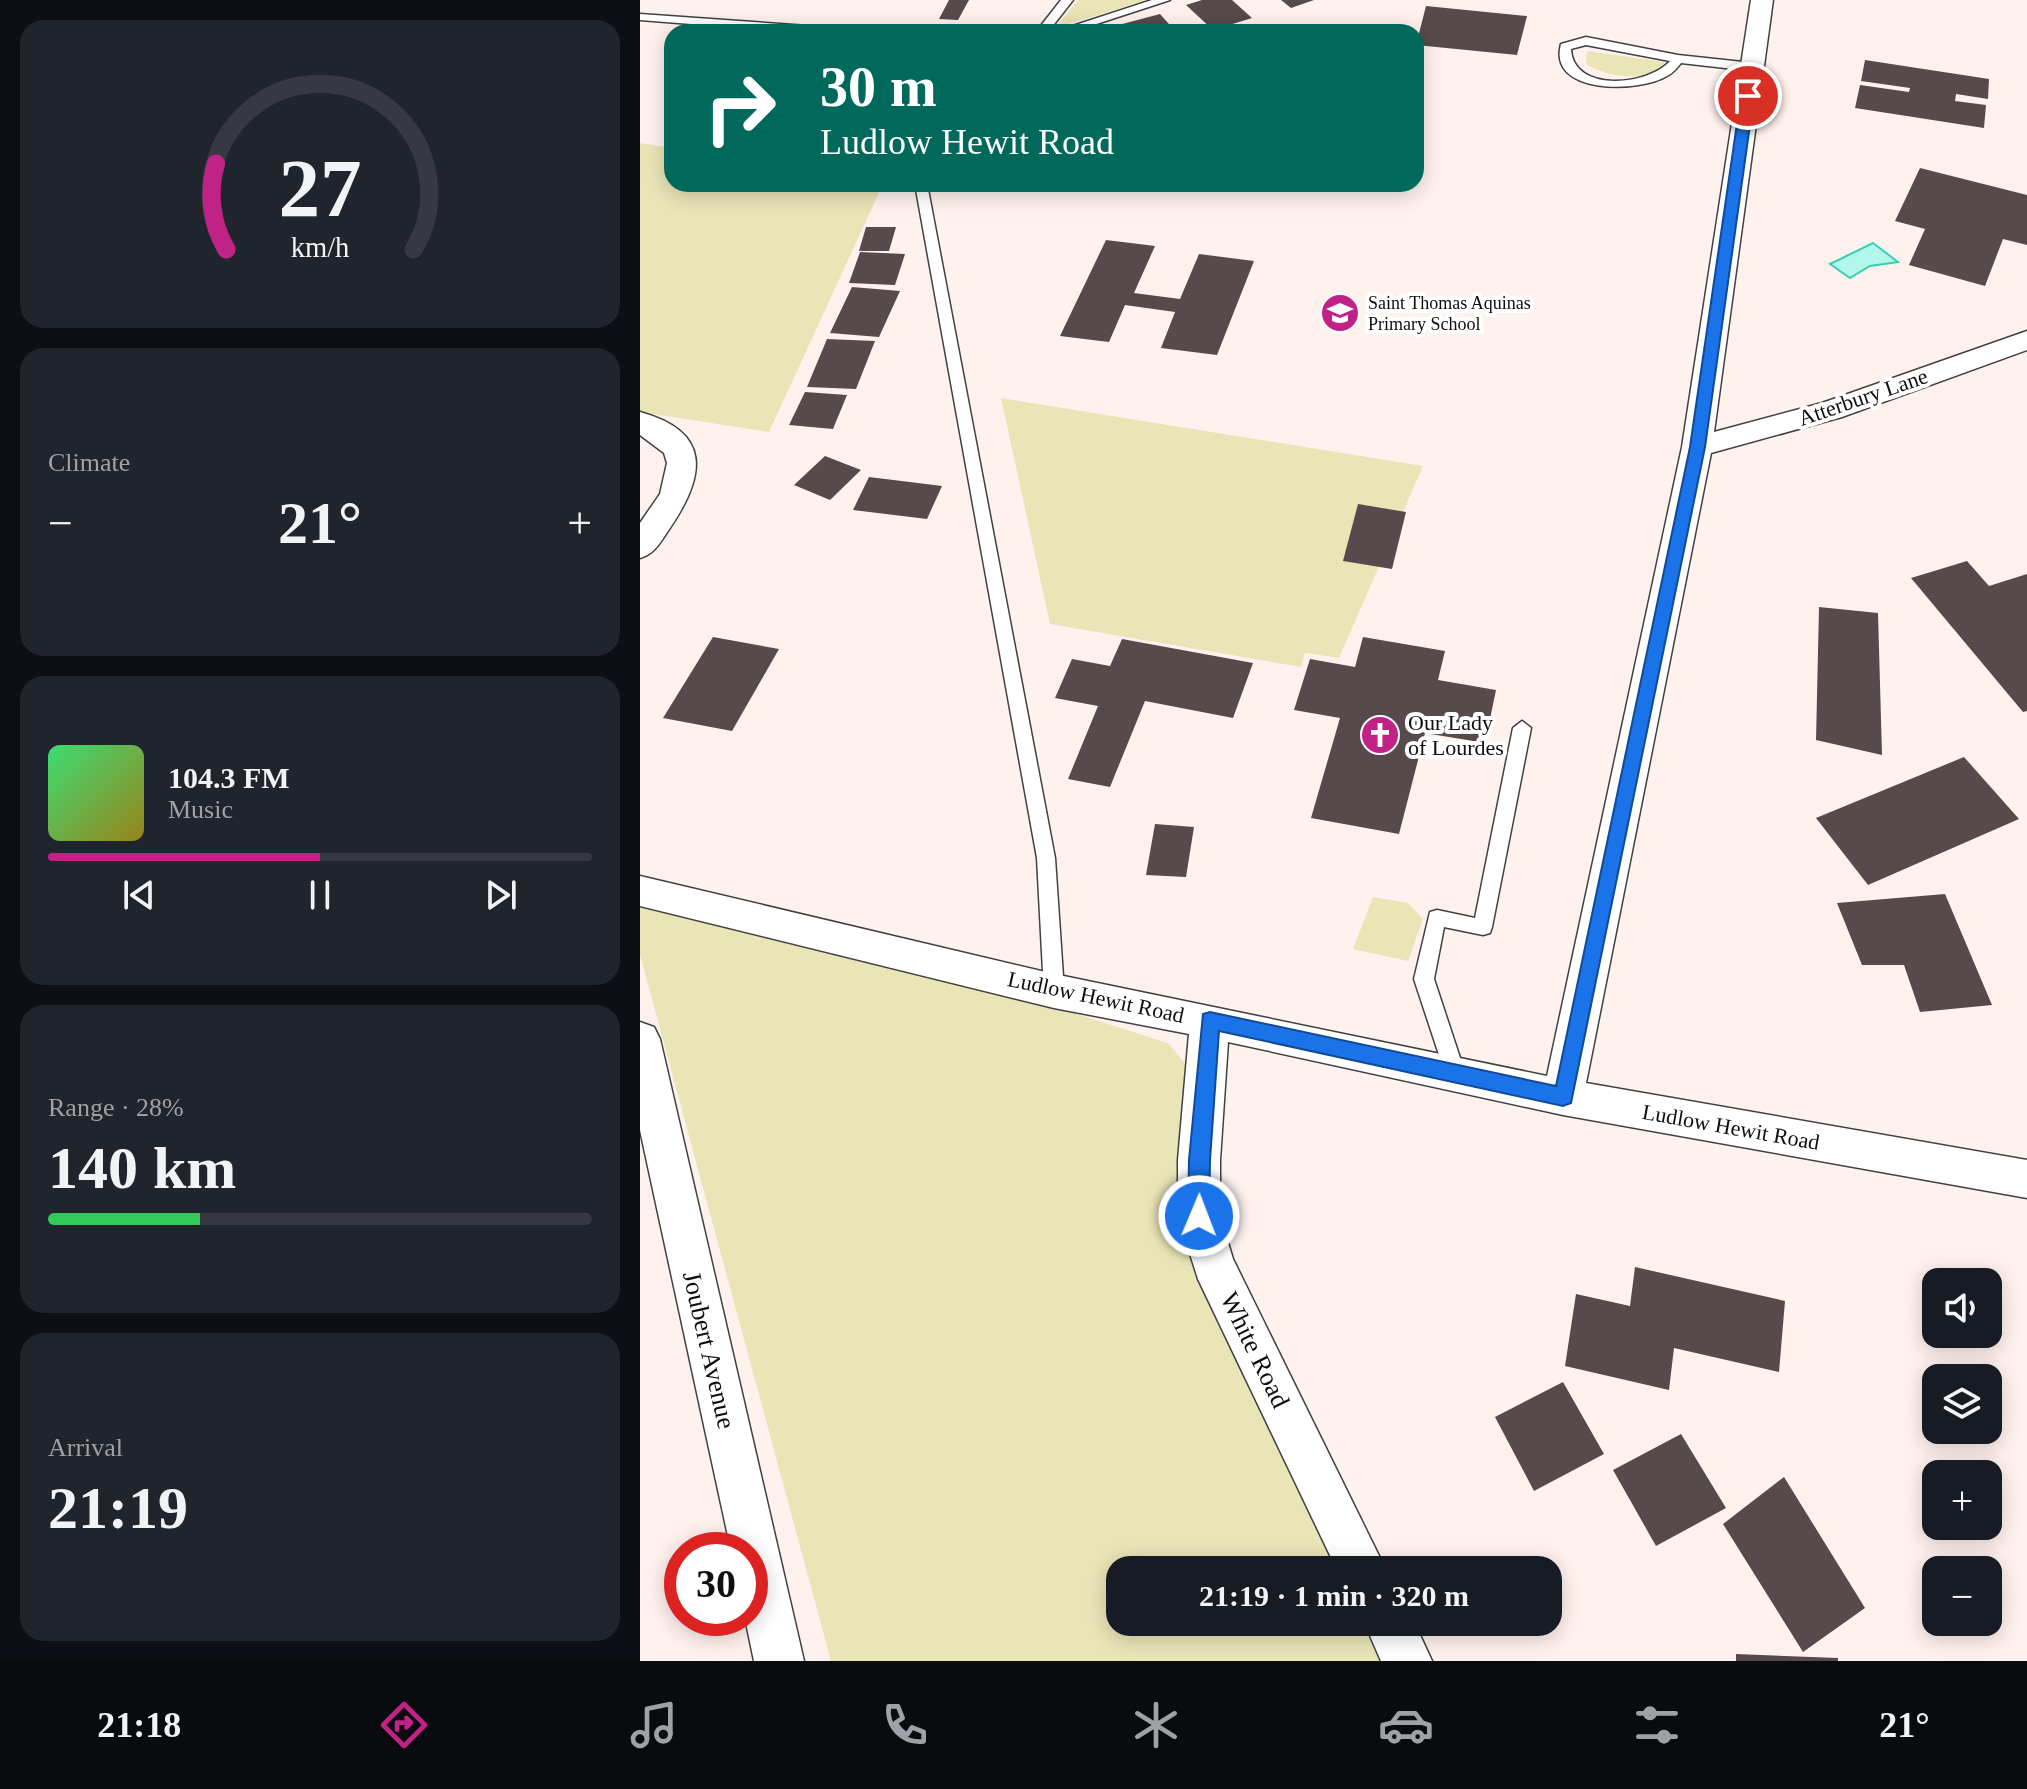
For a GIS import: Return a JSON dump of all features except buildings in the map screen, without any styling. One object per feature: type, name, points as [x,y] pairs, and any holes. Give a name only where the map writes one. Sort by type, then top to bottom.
[{"type":"street","points":[[1563,1097],[1697,447],[1762,0]]},
{"type":"street","name":"Atterbury Lane","points":[[1697,447],[1832,410],[2027,340]]},
{"type":"street","points":[[640,422],[667,434],[682,452],[684,466],[676,492],[640,547]]},
{"type":"street","name":"Ludlow Hewit Road","points":[[640,891],[1054,991],[1210,1021],[1563,1097],[2027,1179]]},
{"type":"street","name":"White Road","points":[[1210,1021],[1199,1160],[1199,1216],[1213,1264],[1355,1556]]},
{"type":"street","name":"Joubert Avenue","points":[[640,1039],[779,1661]]},
{"type":"street","points":[[1395,1636],[1407,1661]]},
{"type":"lane","points":[[1048,24],[1067,0]]},
{"type":"lane","points":[[1086,24],[1164,0]]},
{"type":"lane","points":[[640,17],[732,24]]},
{"type":"lane","points":[[1678,59],[1666,72],[1649,80],[1609,83],[1587,81],[1569,71],[1562,58],[1565,47],[1586,41],[1678,59],[1752,67]]},
{"type":"lane","points":[[922,192],[1046,858],[1054,991]]},
{"type":"lane","points":[[1455,1073],[1424,979],[1437,918],[1483,927],[1522,728]]},
{"type":"shaded area","points":[[1078,0],[1147,0],[1068,24],[1058,24]]},
{"type":"shaded area","points":[[1587,51],[1665,62],[1648,74],[1615,75],[1586,64]]},
{"type":"shaded area","points":[[640,143],[664,147],[664,192],[879,192],[769,432],[640,412]]},
{"type":"shaded area","points":[[1001,398],[1423,466],[1339,658],[1305,653],[1301,667],[1050,624]]},
{"type":"shaded area","points":[[1373,897],[1408,903],[1423,919],[1408,961],[1353,949]]},
{"type":"shaded area","points":[[640,902],[1052,1006],[1168,1043],[1193,1073],[1181,1217],[1338,1556],[1106,1556],[1106,1636],[1377,1636],[1389,1661],[831,1661],[640,955]]},
{"type":"water","points":[[1873,243],[1898,262],[1870,266],[1850,278],[1830,264]]},
{"type":"place","name":"Saint Thomas Aquinas Primary School","points":[[1340,313]]},
{"type":"place","name":"Our Lady of Lourdes","points":[[1380,735]]},
{"type":"route","points":[[1199,1216],[1199,1160],[1210,1021],[1563,1097],[1697,447],[1748,96]]}]
